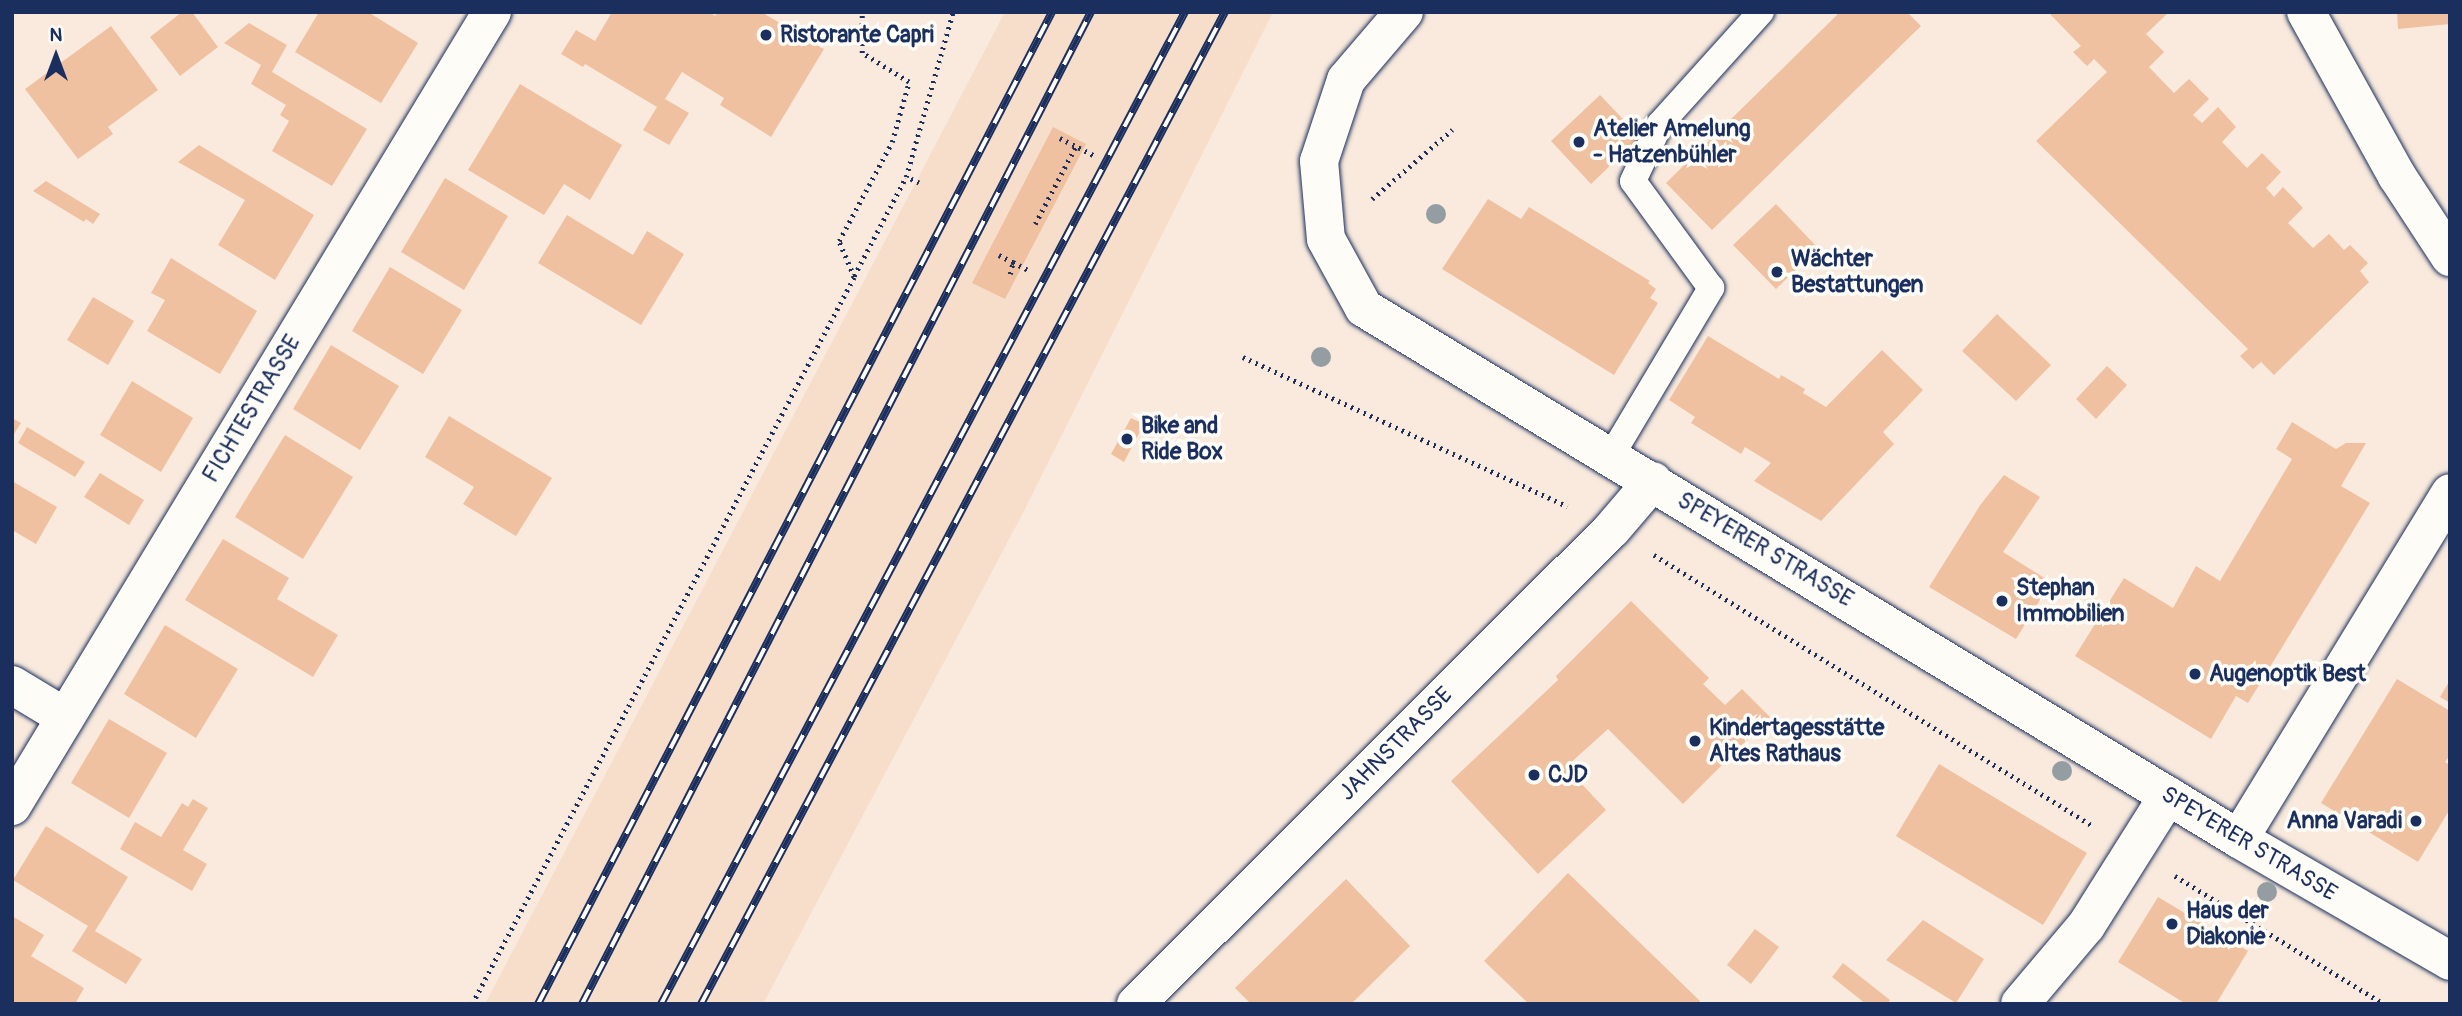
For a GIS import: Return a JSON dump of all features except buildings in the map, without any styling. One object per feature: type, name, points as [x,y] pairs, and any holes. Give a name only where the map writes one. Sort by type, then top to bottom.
[{"type":"street","name":"FICHTESTRASSE","points":[[12,806],[492,12]]},
{"type":"street","name":"SPEYERER STRASSE","points":[[1404,12],[1346,80],[1319,161],[1326,239],[1364,308],[2239,839],[2450,961]]},
{"type":"street","points":[[2306,12],[2397,176],[2450,257]]},
{"type":"street","name":"JAHNSTRASSE","points":[[1136,1004],[1612,529],[1653,481]]},
{"type":"street","points":[[2239,839],[2450,493]]},
{"type":"street","points":[[12,685],[65,717]]},
{"type":"street","points":[[2020,1004],[2086,926],[2168,796]]},
{"type":"lane","points":[[1611,456],[1711,288],[1633,181],[1660,124],[1761,12]]},
{"type":"path","points":[[854,277],[839,242],[892,142],[909,82],[862,53],[862,12]]},
{"type":"path","points":[[472,1004],[906,177],[953,12]]},
{"type":"path","points":[[1326,239],[1452,130]]},
{"type":"path","points":[[1060,138],[1094,155]]},
{"type":"path","points":[[1035,224],[1076,146]]},
{"type":"path","points":[[906,177],[919,183]]},
{"type":"path","points":[[999,256],[1030,271]]},
{"type":"path","points":[[1010,274],[1013,262]]},
{"type":"path","points":[[1243,357],[1510,478],[1612,529],[2384,1004]]},
{"type":"shaded area","points":[[1005,12],[1273,12],[1024,511],[763,1004],[485,1004]]},
{"type":"railway","points":[[538,1004],[1052,12]]},
{"type":"railway","points":[[582,1004],[1091,12]]},
{"type":"railway","points":[[661,1004],[1185,12]]},
{"type":"railway","points":[[701,1004],[1225,12]]},
{"type":"place","name":"Ristorante Capri","points":[[766,35]]},
{"type":"place","name":"Atelier Amelung - Hatzenbühler","points":[[1579,142]]},
{"type":"place","name":"Wächter Bestattungen","points":[[1777,272]]},
{"type":"place","name":"Bike and Ride Box","points":[[1127,439]]},
{"type":"place","name":"Stephan Immobilien","points":[[2002,601]]},
{"type":"place","name":"Augenoptik Best","points":[[2195,674]]},
{"type":"place","name":"Kindertagesstätte Altes Rathaus","points":[[1695,741]]},
{"type":"place","name":"CJD","points":[[1534,775]]},
{"type":"place","name":"Anna Varadi","points":[[2416,821]]},
{"type":"place","name":"Haus der Diakonie","points":[[2172,924]]}]
